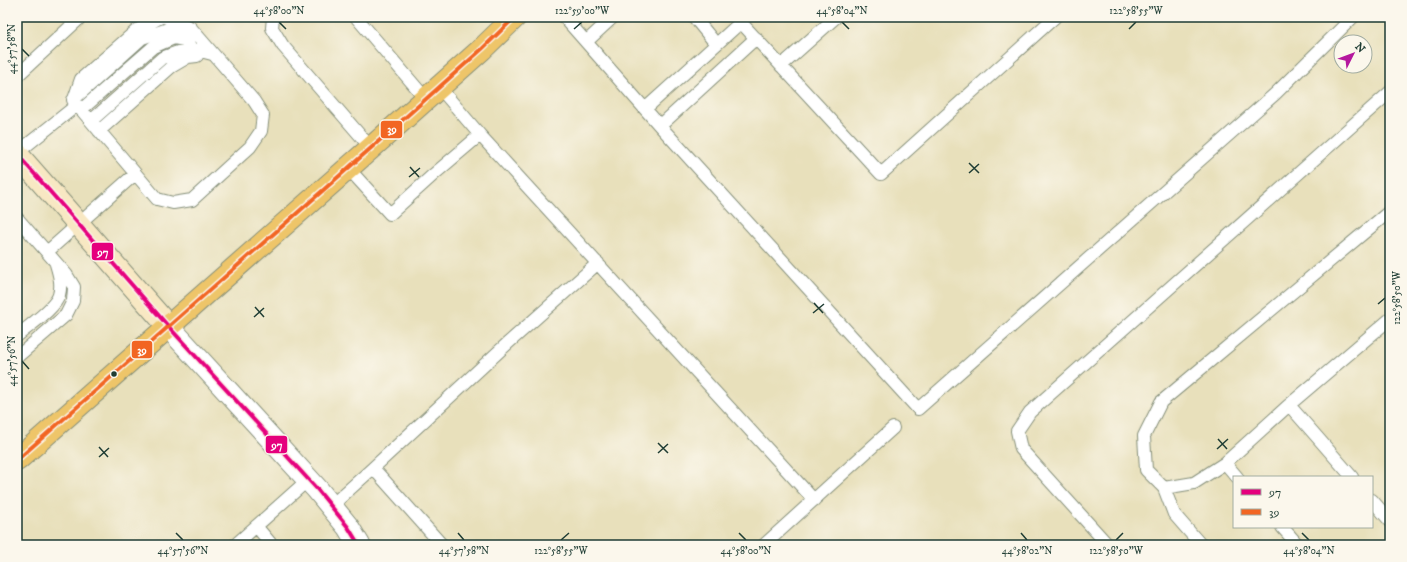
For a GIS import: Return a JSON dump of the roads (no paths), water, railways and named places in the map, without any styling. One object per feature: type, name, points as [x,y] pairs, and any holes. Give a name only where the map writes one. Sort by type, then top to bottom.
[{"type":"main road","points":[[17,460],[482,50],[515,17]]},
{"type":"street","points":[[17,154],[168,326],[309,480],[348,527],[359,545]]},
{"type":"lane","points":[[17,76],[82,17]]},
{"type":"lane","points":[[163,17],[190,27],[212,54],[254,100],[263,115],[262,131],[250,148],[192,200],[173,203],[157,198],[134,174],[77,105],[80,79],[137,30],[163,17]]},
{"type":"lane","points":[[273,17],[272,28],[283,46],[371,148]]},
{"type":"lane","points":[[356,17],[433,93],[480,135],[814,500]]},
{"type":"lane","points":[[564,17],[660,126],[918,409],[1275,94],[1353,17]]},
{"type":"lane","points":[[586,42],[613,17]]},
{"type":"lane","points":[[694,17],[716,44]]},
{"type":"lane","points":[[781,66],[836,17]]},
{"type":"lane","points":[[645,109],[716,44],[739,19],[881,174],[1055,17]]},
{"type":"lane","points":[[17,154],[77,105],[142,38],[168,29],[189,34],[212,54]]},
{"type":"lane","points":[[660,126],[756,38]]},
{"type":"lane","points":[[90,121],[162,58],[189,48],[212,54]]},
{"type":"lane","points":[[99,131],[171,66],[188,57],[212,54]]},
{"type":"lane","points":[[1108,545],[1022,449],[1017,431],[1030,412],[1390,92]]},
{"type":"lane","points":[[348,168],[390,214],[480,135]]},
{"type":"lane","points":[[47,252],[134,174]]},
{"type":"lane","points":[[1201,545],[1174,514],[1164,488],[1146,470],[1144,436],[1161,402],[1390,211]]},
{"type":"lane","points":[[17,218],[66,274],[74,287],[73,301],[66,316],[17,357]]},
{"type":"lane","points":[[17,336],[52,306],[59,295],[60,275],[55,262]]},
{"type":"lane","points":[[331,506],[508,343],[598,263]]},
{"type":"lane","points":[[1164,488],[1194,483],[1225,463],[1289,405],[1390,319]]},
{"type":"lane","points":[[1289,405],[1351,476]]},
{"type":"lane","points":[[764,545],[893,428]]},
{"type":"lane","points":[[1225,463],[1236,476]]},
{"type":"lane","points":[[373,468],[442,545]]},
{"type":"lane","points":[[235,545],[309,480]]},
{"type":"lane","points":[[1373,501],[1390,521]]},
{"type":"lane","points":[[256,526],[272,545]]},
{"type":"lane","points":[[1283,528],[1298,545]]}]
